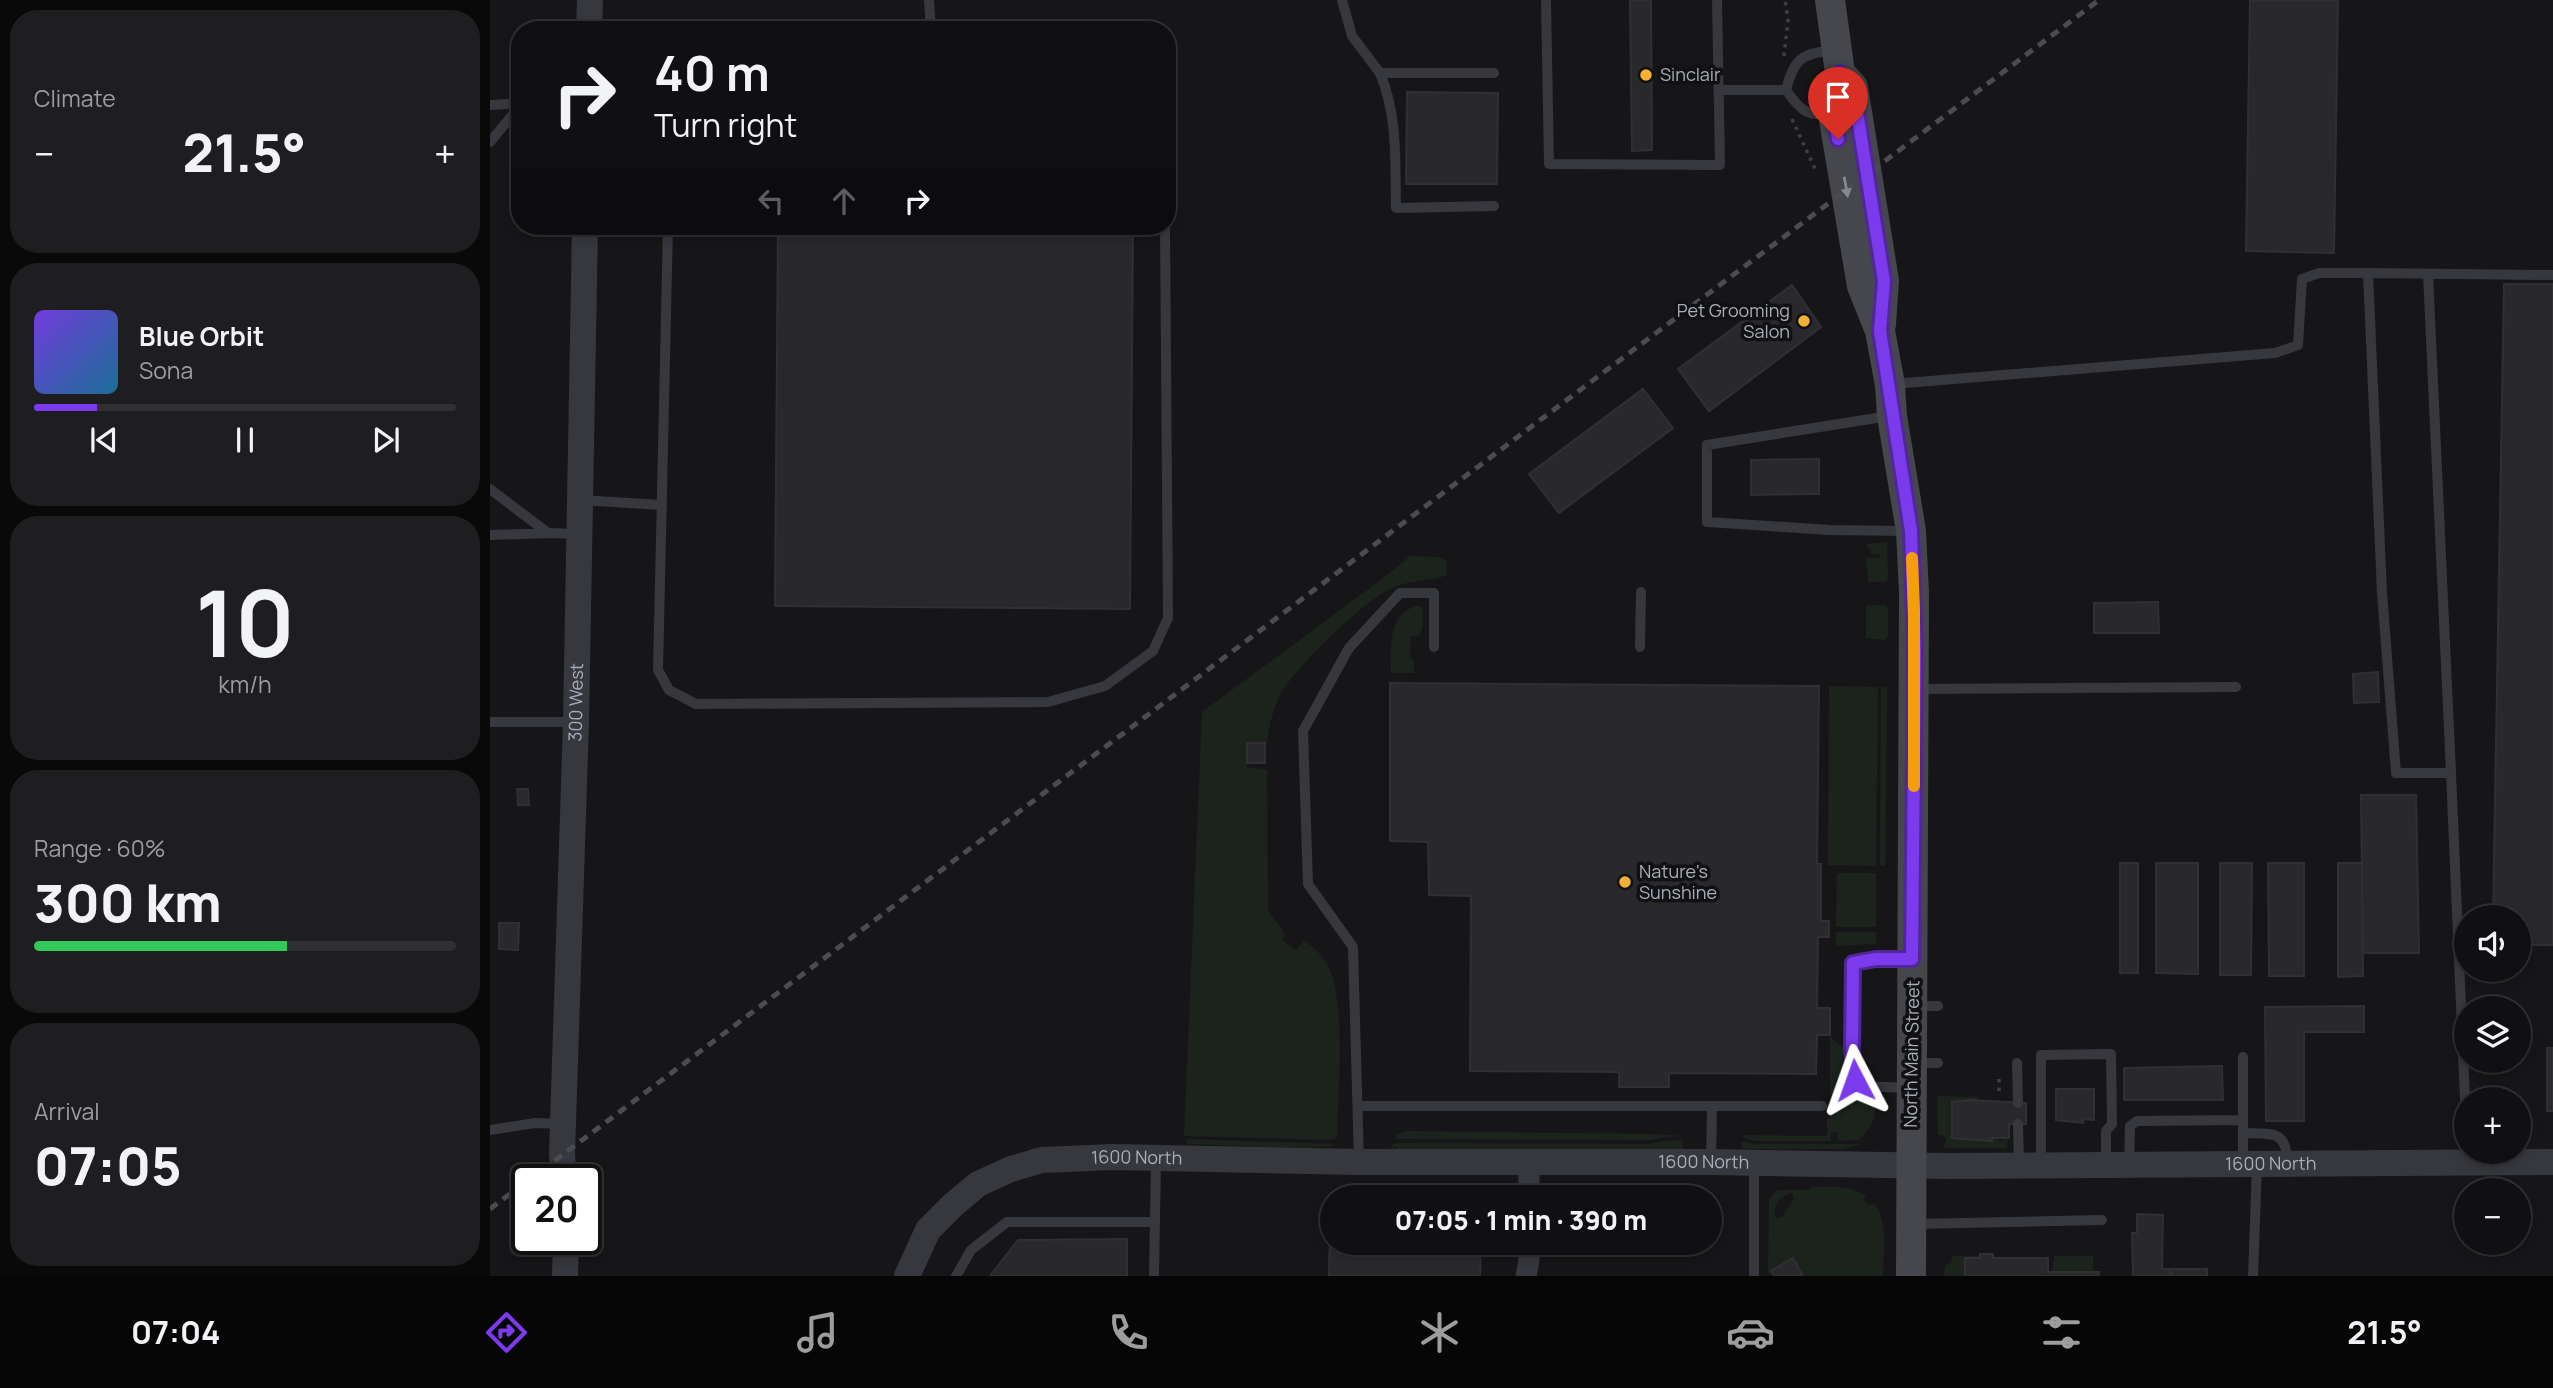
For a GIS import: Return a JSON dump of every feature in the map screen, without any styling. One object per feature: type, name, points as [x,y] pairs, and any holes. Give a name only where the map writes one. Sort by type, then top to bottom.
[{"type":"main road","name":"North Main Street","points":[[1830,0],[1838,61],[1831,92],[1833,114],[1862,286],[1880,331],[1911,531],[1914,593],[1912,959],[1925,1006],[1912,1166],[1911,1276]]},
{"type":"main road","name":"North Main Street","points":[[1838,61],[1853,87],[1884,281],[1880,331]]},
{"type":"street","points":[[589,21],[590,0]]},
{"type":"street","name":"300 West","points":[[564,1164],[576,722],[584,235]]},
{"type":"street","name":"1600 North","points":[[906,1276],[928,1230],[978,1184],[1011,1169],[1042,1160],[1156,1158],[1912,1166],[2287,1165],[2454,1158]]},
{"type":"street","name":"1600 North","points":[[2531,1161],[2553,1162]]},
{"type":"street","points":[[1529,1162],[1529,1185]]},
{"type":"street","points":[[565,1276],[566,1255]]},
{"type":"street","points":[[1526,1276],[1530,1255]]},
{"type":"lane","points":[[929,0],[930,21]]},
{"type":"lane","points":[[1342,0],[1352,36],[1380,73],[1393,115],[1396,208],[1494,206]]},
{"type":"lane","points":[[1546,0],[1549,164],[1720,164],[1717,0]]},
{"type":"lane","points":[[1833,114],[1815,116],[1797,106],[1786,90],[1791,71],[1807,53],[1838,61]]},
{"type":"lane","points":[[1380,73],[1494,73]]},
{"type":"lane","points":[[1719,90],[1786,90]]},
{"type":"lane","points":[[490,105],[511,104]]},
{"type":"lane","points":[[490,142],[511,115]]},
{"type":"lane","points":[[668,235],[658,670],[669,690],[696,705],[1048,702],[1105,686],[1153,651],[1168,618],[1166,235]]},
{"type":"lane","points":[[1890,385],[2275,353],[2298,345],[2302,279],[2319,273],[2553,275]]},
{"type":"lane","points":[[2368,274],[2382,593],[2396,773],[2451,773]]},
{"type":"lane","points":[[2428,274],[2464,1087]]},
{"type":"lane","points":[[1892,416],[1707,445],[1707,522],[1830,530],[1911,531]]},
{"type":"lane","points":[[490,489],[548,533]]},
{"type":"lane","points":[[580,500],[662,505]]},
{"type":"lane","points":[[490,535],[579,534]]},
{"type":"lane","points":[[1640,648],[1641,592]]},
{"type":"lane","points":[[1359,1162],[1353,947],[1308,884],[1303,731],[1349,648],[1400,593],[1434,593],[1434,646]]},
{"type":"lane","points":[[1914,689],[2236,687]]},
{"type":"lane","points":[[490,722],[576,722]]},
{"type":"lane","points":[[1912,959],[1876,959],[1853,963],[1852,1050],[1855,1080],[1862,1086],[1921,1071]]},
{"type":"lane","points":[[2030,1165],[2041,1055],[2110,1055],[2112,1124],[2106,1131],[2118,1164]]},
{"type":"lane","points":[[2243,1057],[2243,1133],[2250,1165],[2253,1276]]},
{"type":"lane","points":[[2017,1062],[2018,1102]]},
{"type":"lane","points":[[1358,1106],[1822,1106]]},
{"type":"lane","points":[[1711,1162],[1712,1106]]},
{"type":"lane","points":[[2118,1164],[2130,1126],[2137,1121],[2243,1120]]},
{"type":"lane","points":[[490,1129],[536,1123],[563,1124]]},
{"type":"lane","points":[[2018,1124],[2030,1165]]},
{"type":"lane","points":[[2243,1133],[2274,1134],[2281,1138],[2287,1148],[2287,1165]]},
{"type":"lane","points":[[1154,1276],[1156,1158]]},
{"type":"lane","points":[[1754,1164],[1754,1276]]},
{"type":"lane","points":[[1912,1224],[2102,1220]]},
{"type":"lane","points":[[956,1276],[971,1250],[1007,1222],[1155,1222]]},
{"type":"path","points":[[1999,1075],[1999,1091]]},
{"type":"shaded area","points":[[1887,542],[1888,580],[1868,582],[1866,558],[1880,558],[1880,554],[1871,554],[1867,544]]},
{"type":"shaded area","points":[[1410,556],[1439,557],[1447,561],[1447,575],[1390,589],[1348,620],[1315,652],[1282,692],[1270,723],[1267,743],[1247,743],[1247,767],[1267,770],[1268,909],[1285,935],[1282,940],[1296,950],[1304,940],[1312,946],[1327,964],[1334,984],[1338,1003],[1340,1050],[1337,1138],[1184,1136],[1202,712]]},
{"type":"shaded area","points":[[1884,605],[1888,608],[1888,637],[1884,640],[1866,638],[1866,606]]},
{"type":"shaded area","points":[[1422,607],[1423,623],[1420,634],[1411,636],[1410,658],[1414,660],[1414,673],[1391,673],[1391,643],[1396,624],[1408,610]]},
{"type":"shaded area","points":[[1829,686],[1878,687],[1876,866],[1828,865]]},
{"type":"shaded area","points":[[1881,687],[1887,687],[1885,866],[1880,865]]},
{"type":"shaded area","points":[[1837,873],[1876,873],[1876,927],[1836,927]]},
{"type":"shaded area","points":[[1836,932],[1876,932],[1876,944],[1836,946]]},
{"type":"shaded area","points":[[1830,1036],[1843,1048],[1843,1077],[1850,1092],[1835,1100],[1830,1097]]},
{"type":"shaded area","points":[[1851,1093],[1861,1098],[1872,1098],[1874,1104],[1873,1121],[1859,1140],[1838,1141],[1837,1132],[1831,1133],[1831,1141],[1755,1141],[1743,1137],[1827,1136],[1827,1119],[1835,1115],[1835,1102]]},
{"type":"shaded area","points":[[1937,1096],[1978,1097],[1978,1100],[1970,1100],[1970,1140],[1992,1141],[1994,1138],[2000,1141],[2008,1138],[2007,1148],[1946,1148],[1946,1139],[1943,1135],[1938,1135]]},
{"type":"shaded area","points":[[1405,1131],[1684,1136],[1653,1140],[1395,1139],[1397,1134]]},
{"type":"shaded area","points":[[1187,1139],[1334,1146],[1305,1148],[1187,1144]]},
{"type":"shaded area","points":[[1683,1140],[1683,1149],[1397,1149],[1395,1146],[1394,1149],[1391,1146],[1396,1143],[1648,1144]]},
{"type":"shaded area","points":[[1742,1141],[1754,1144],[1861,1144],[1842,1149],[1742,1149]]},
{"type":"shaded area","points":[[1811,1187],[1847,1188],[1866,1196],[1864,1200],[1869,1205],[1874,1203],[1882,1219],[1883,1276],[1803,1276],[1793,1259],[1771,1270],[1774,1276],[1768,1273],[1769,1198],[1778,1190],[1810,1190]],"holes":[[[1792,1193],[1794,1198],[1782,1217],[1777,1218],[1774,1214],[1779,1200]]]},
{"type":"shaded area","points":[[1952,1256],[1980,1258],[1965,1276],[1944,1276],[1945,1266],[1951,1262]]},
{"type":"shaded area","points":[[2054,1256],[2093,1256],[2093,1272],[2052,1272]]},
{"type":"building","points":[[1630,0],[1651,0],[1652,150],[1632,151]]},
{"type":"building","points":[[2250,0],[2338,0],[2334,253],[2246,251]]},
{"type":"building","points":[[1407,92],[1498,93],[1497,184],[1406,184]]},
{"type":"building","points":[[778,235],[1133,235],[1130,609],[775,606]]},
{"type":"building","points":[[2504,284],[2553,284],[2553,945],[2531,945],[2531,905],[2493,905]]},
{"type":"building","points":[[1792,285],[1821,327],[1709,411],[1678,369]]},
{"type":"building","points":[[1643,389],[1673,428],[1559,513],[1529,474]]},
{"type":"building","points":[[1819,459],[1819,494],[1751,495],[1751,460]]},
{"type":"building","points":[[2158,602],[2159,633],[2094,633],[2094,603]]},
{"type":"building","points":[[2378,672],[2379,702],[2354,703],[2353,674]]},
{"type":"building","name":"Nature's Sunshine","points":[[1390,683],[1819,686],[1817,864],[1821,864],[1821,921],[1829,921],[1829,937],[1818,937],[1817,1008],[1830,1008],[1830,1035],[1817,1035],[1816,1074],[1669,1073],[1669,1087],[1619,1087],[1619,1072],[1470,1071],[1471,896],[1429,895],[1428,842],[1390,841]]},
{"type":"building","points":[[1247,743],[1265,743],[1265,763],[1247,763]]},
{"type":"building","points":[[517,789],[528,789],[529,805],[518,805]]},
{"type":"building","points":[[2361,795],[2416,795],[2419,953],[2363,953]]},
{"type":"building","points":[[2120,863],[2138,863],[2138,973],[2120,973]]},
{"type":"building","points":[[2156,863],[2198,863],[2198,974],[2156,973]]},
{"type":"building","points":[[2220,863],[2252,863],[2251,975],[2220,975]]},
{"type":"building","points":[[2268,863],[2304,863],[2304,976],[2269,976]]},
{"type":"building","points":[[2338,863],[2362,863],[2363,976],[2338,977]]},
{"type":"building","points":[[499,923],[519,923],[518,950],[499,949]]},
{"type":"building","points":[[2364,1006],[2364,1032],[2304,1032],[2304,1121],[2266,1121],[2265,1007]]},
{"type":"building","points":[[2547,1048],[2553,1048],[2553,1111],[2547,1111]]},
{"type":"building","points":[[2222,1066],[2223,1100],[2124,1100],[2124,1068]]},
{"type":"building","points":[[2056,1089],[2094,1089],[2094,1120],[2083,1119],[2083,1123],[2056,1120]]},
{"type":"building","points":[[1970,1100],[2026,1103],[2026,1124],[2009,1124],[2009,1138],[1992,1138],[1992,1141],[1952,1138],[1952,1102]]},
{"type":"building","points":[[2137,1214],[2163,1215],[2162,1269],[2170,1269],[2170,1276],[2133,1276],[2132,1233],[2137,1233]]},
{"type":"building","points":[[1127,1239],[1127,1276],[990,1276],[1018,1240]]},
{"type":"building","points":[[1980,1254],[1993,1254],[1993,1258],[2048,1258],[2048,1272],[2099,1272],[2099,1276],[1965,1276],[1965,1258],[1980,1258]]},
{"type":"building","points":[[1329,1255],[1481,1255],[1480,1276],[1329,1276]]},
{"type":"building","points":[[1793,1258],[1803,1276],[1774,1276],[1771,1271]]},
{"type":"building","points":[[2171,1269],[2207,1269],[2207,1276],[2172,1276]]},
{"type":"railway","points":[[550,1164],[2099,0]]},
{"type":"railway","points":[[490,1209],[511,1193]]},
{"type":"slow traffic","points":[[1912,558],[1914,786]]},
{"type":"place","name":"Sinclair","points":[[1646,75]]},
{"type":"place","name":"Pet Grooming Salon","points":[[1804,321]]},
{"type":"place","name":"Nature's Sunshine","points":[[1625,882]]},
{"type":"route","points":[[1838,139],[1831,92],[1840,73],[1853,87],[1884,281],[1880,331],[1911,531],[1914,593],[1912,959],[1876,959],[1853,963],[1852,1050],[1855,1080]]}]
